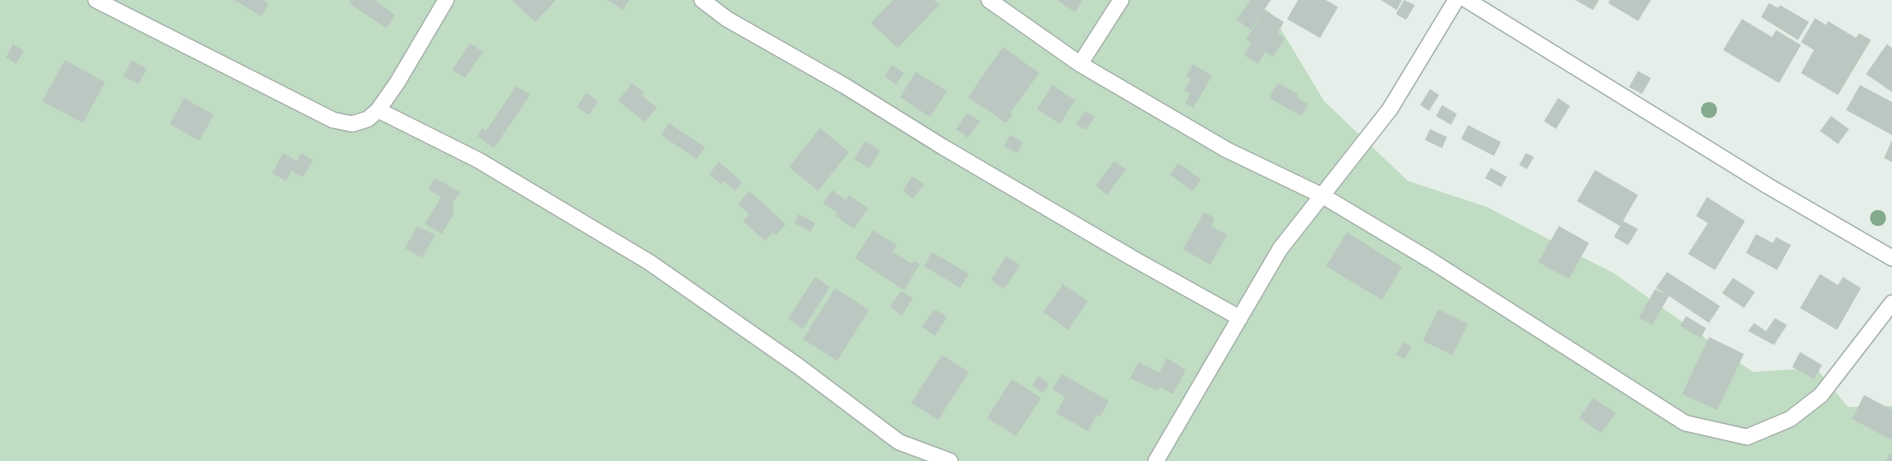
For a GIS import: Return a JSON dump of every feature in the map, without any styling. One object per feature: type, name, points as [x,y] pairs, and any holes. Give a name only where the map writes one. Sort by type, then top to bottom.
[{"type":"street","points":[[96,0],[333,120],[352,124],[368,119],[378,110],[397,83],[446,0]]},
{"type":"street","points":[[702,0],[727,19],[845,86],[942,148],[1240,318]]},
{"type":"street","points":[[989,0],[1080,64],[1227,150],[1323,196],[1430,260],[1685,423],[1747,437],[1790,419],[1821,394],[1892,303]]},
{"type":"street","points":[[1080,64],[1121,0]]},
{"type":"street","points":[[1156,461],[1280,249],[1390,109],[1456,0]]},
{"type":"street","points":[[1467,0],[1768,186],[1892,258]]},
{"type":"street","points":[[378,110],[478,160],[649,262],[798,366],[899,442],[950,461]]},
{"type":"green space","points":[[0,0],[1253,0],[1271,13],[1324,101],[1408,181],[1487,207],[1615,274],[1753,372],[1816,368],[1848,407],[1892,406],[1892,461],[0,461]]},
{"type":"building","points":[[234,0],[263,0],[269,4],[261,16]]},
{"type":"building","points":[[351,0],[374,0],[395,15],[386,28],[349,3]]},
{"type":"building","points":[[512,0],[556,0],[535,22]]},
{"type":"building","points":[[607,0],[629,0],[623,10]]},
{"type":"building","points":[[893,0],[934,0],[939,5],[898,48],[871,23]]},
{"type":"building","points":[[1057,0],[1083,0],[1075,12]]},
{"type":"building","points":[[1250,0],[1271,0],[1264,10],[1284,22],[1277,34],[1285,38],[1273,57],[1265,52],[1258,64],[1244,55],[1251,43],[1246,40],[1262,15],[1251,30],[1237,20]]},
{"type":"building","points":[[1298,0],[1326,0],[1338,7],[1320,38],[1287,19]]},
{"type":"building","points":[[1381,0],[1402,0],[1397,10]]},
{"type":"building","points":[[1404,0],[1415,5],[1406,20],[1396,14]]},
{"type":"building","points":[[1575,0],[1599,0],[1593,10]]},
{"type":"building","points":[[1610,0],[1651,0],[1638,21],[1608,3]]},
{"type":"building","points":[[1769,3],[1778,8],[1780,5],[1809,22],[1798,40],[1761,17]]},
{"type":"building","points":[[1815,18],[1826,25],[1828,21],[1856,38],[1859,33],[1871,40],[1838,95],[1801,73],[1814,50],[1801,42]]},
{"type":"building","points":[[1742,19],[1772,37],[1776,30],[1801,45],[1779,83],[1723,50]]},
{"type":"building","points":[[470,43],[483,52],[465,78],[452,70]]},
{"type":"building","points":[[13,44],[24,51],[16,64],[6,57]]},
{"type":"building","points":[[1887,44],[1892,48],[1892,92],[1866,74]]},
{"type":"building","points":[[1003,47],[1039,73],[1010,113],[1013,114],[1006,123],[968,97]]},
{"type":"building","points":[[65,60],[105,82],[83,123],[42,101]]},
{"type":"building","points":[[132,60],[147,69],[138,84],[123,76]]},
{"type":"building","points":[[1193,64],[1212,76],[1193,108],[1185,103],[1190,94],[1184,91],[1191,79],[1186,76]]},
{"type":"building","points":[[892,65],[904,73],[896,85],[885,76]]},
{"type":"building","points":[[1638,71],[1651,78],[1642,94],[1629,87]]},
{"type":"building","points":[[916,72],[947,91],[930,117],[900,97]]},
{"type":"building","points":[[632,83],[657,108],[645,122],[618,101]]},
{"type":"building","points":[[1278,83],[1298,94],[1297,98],[1308,104],[1301,116],[1269,98]]},
{"type":"building","points":[[1052,85],[1075,100],[1060,124],[1037,109]]},
{"type":"building","points":[[1860,85],[1892,102],[1892,135],[1846,110]]},
{"type":"building","points":[[516,86],[530,95],[494,148],[477,136],[482,128],[486,131]]},
{"type":"building","points":[[1430,89],[1439,95],[1429,111],[1420,105]]},
{"type":"building","points":[[586,93],[598,101],[589,115],[577,107]]},
{"type":"building","points":[[184,98],[214,115],[199,141],[170,124]]},
{"type":"building","points":[[1558,98],[1570,106],[1556,129],[1544,121]]},
{"type":"building","points":[[1442,105],[1457,114],[1451,125],[1436,116]]},
{"type":"building","points":[[1085,111],[1095,117],[1086,130],[1076,124]]},
{"type":"building","points":[[967,113],[980,121],[968,138],[956,129]]},
{"type":"building","points":[[1831,116],[1849,129],[1838,144],[1820,131]]},
{"type":"building","points":[[669,123],[705,147],[697,159],[661,135]]},
{"type":"building","points":[[1468,125],[1501,142],[1494,156],[1461,139]]},
{"type":"building","points":[[820,128],[849,152],[818,191],[789,167]]},
{"type":"building","points":[[1430,129],[1447,137],[1442,148],[1425,140]]},
{"type":"building","points":[[1010,135],[1023,142],[1017,153],[1004,146]]},
{"type":"building","points":[[1892,140],[1892,162],[1884,158]]},
{"type":"building","points":[[865,141],[880,151],[869,168],[854,159]]},
{"type":"building","points":[[283,153],[297,161],[301,153],[313,160],[303,177],[291,171],[286,181],[272,173]]},
{"type":"building","points":[[1526,153],[1534,157],[1527,169],[1519,165]]},
{"type":"building","points":[[1114,161],[1126,169],[1107,195],[1096,186]]},
{"type":"building","points":[[719,162],[742,182],[735,191],[723,181],[721,184],[709,174]]},
{"type":"building","points":[[1178,163],[1201,179],[1193,191],[1170,175]]},
{"type":"building","points":[[1491,168],[1507,177],[1501,187],[1485,178]]},
{"type":"building","points":[[1595,170],[1638,195],[1623,221],[1638,229],[1628,245],[1614,237],[1620,226],[1577,201]]},
{"type":"building","points":[[912,176],[924,184],[913,199],[903,191]]},
{"type":"building","points":[[435,178],[460,192],[453,203],[454,213],[442,234],[425,224],[441,197],[428,189]]},
{"type":"building","points":[[832,190],[846,200],[849,195],[868,208],[854,229],[835,216],[837,213],[823,203]]},
{"type":"building","points":[[749,191],[786,224],[776,235],[773,232],[765,241],[743,221],[749,214],[738,204]]},
{"type":"building","points":[[1707,197],[1745,221],[1715,270],[1688,254],[1708,223],[1696,216]]},
{"type":"building","points":[[1204,212],[1215,218],[1211,226],[1227,235],[1210,265],[1183,249]]},
{"type":"building","points":[[799,214],[815,223],[811,232],[794,223]]},
{"type":"building","points":[[417,226],[435,235],[422,258],[405,248]]},
{"type":"building","points":[[1559,226],[1589,243],[1569,279],[1538,262]]},
{"type":"building","points":[[873,230],[897,245],[893,252],[912,264],[914,261],[920,264],[904,290],[855,258]]},
{"type":"building","points":[[1347,232],[1402,267],[1382,300],[1326,266]]},
{"type":"building","points":[[1756,234],[1773,243],[1776,237],[1791,245],[1777,270],[1746,253]]},
{"type":"building","points":[[932,252],[969,274],[960,288],[924,266]]},
{"type":"building","points":[[1006,256],[1020,265],[1004,289],[991,280]]},
{"type":"building","points":[[1667,272],[1720,306],[1709,323],[1669,296],[1652,325],[1639,318],[1655,289],[1665,294],[1656,288]]},
{"type":"building","points":[[1820,274],[1838,285],[1843,277],[1861,288],[1837,330],[1800,308]]},
{"type":"building","points":[[815,277],[830,287],[803,329],[788,319]]},
{"type":"building","points":[[1733,278],[1755,292],[1744,308],[1722,293]]},
{"type":"building","points":[[1063,284],[1088,301],[1068,330],[1043,312]]},
{"type":"building","points":[[835,288],[869,310],[837,361],[803,339]]},
{"type":"building","points":[[901,291],[913,298],[902,315],[890,307]]},
{"type":"building","points":[[934,309],[947,317],[935,336],[922,327]]},
{"type":"building","points":[[1438,309],[1468,324],[1452,355],[1423,341]]},
{"type":"building","points":[[1686,316],[1706,328],[1701,338],[1680,326]]},
{"type":"building","points":[[1775,318],[1787,325],[1774,345],[1748,331],[1754,323],[1766,331]]},
{"type":"building","points":[[1709,337],[1744,354],[1717,410],[1682,394]]},
{"type":"building","points":[[1404,342],[1412,347],[1404,359],[1396,355]]},
{"type":"building","points":[[1800,352],[1822,365],[1814,379],[1792,367]]},
{"type":"building","points":[[942,355],[969,372],[938,420],[911,403]]},
{"type":"building","points":[[1167,358],[1186,370],[1173,394],[1160,387],[1158,391],[1130,378],[1139,362],[1159,373]]},
{"type":"building","points":[[1062,374],[1109,401],[1100,417],[1097,415],[1088,431],[1056,413],[1065,397],[1052,389]]},
{"type":"building","points":[[1038,376],[1049,384],[1043,393],[1032,386]]},
{"type":"building","points":[[1012,379],[1041,398],[1016,436],[987,418]]},
{"type":"building","points":[[1864,395],[1892,410],[1892,440],[1852,419]]},
{"type":"building","points":[[1593,398],[1616,413],[1601,433],[1579,418]]},
{"type":"building","points":[[1889,454],[1892,455],[1892,461],[1886,461]]}]
